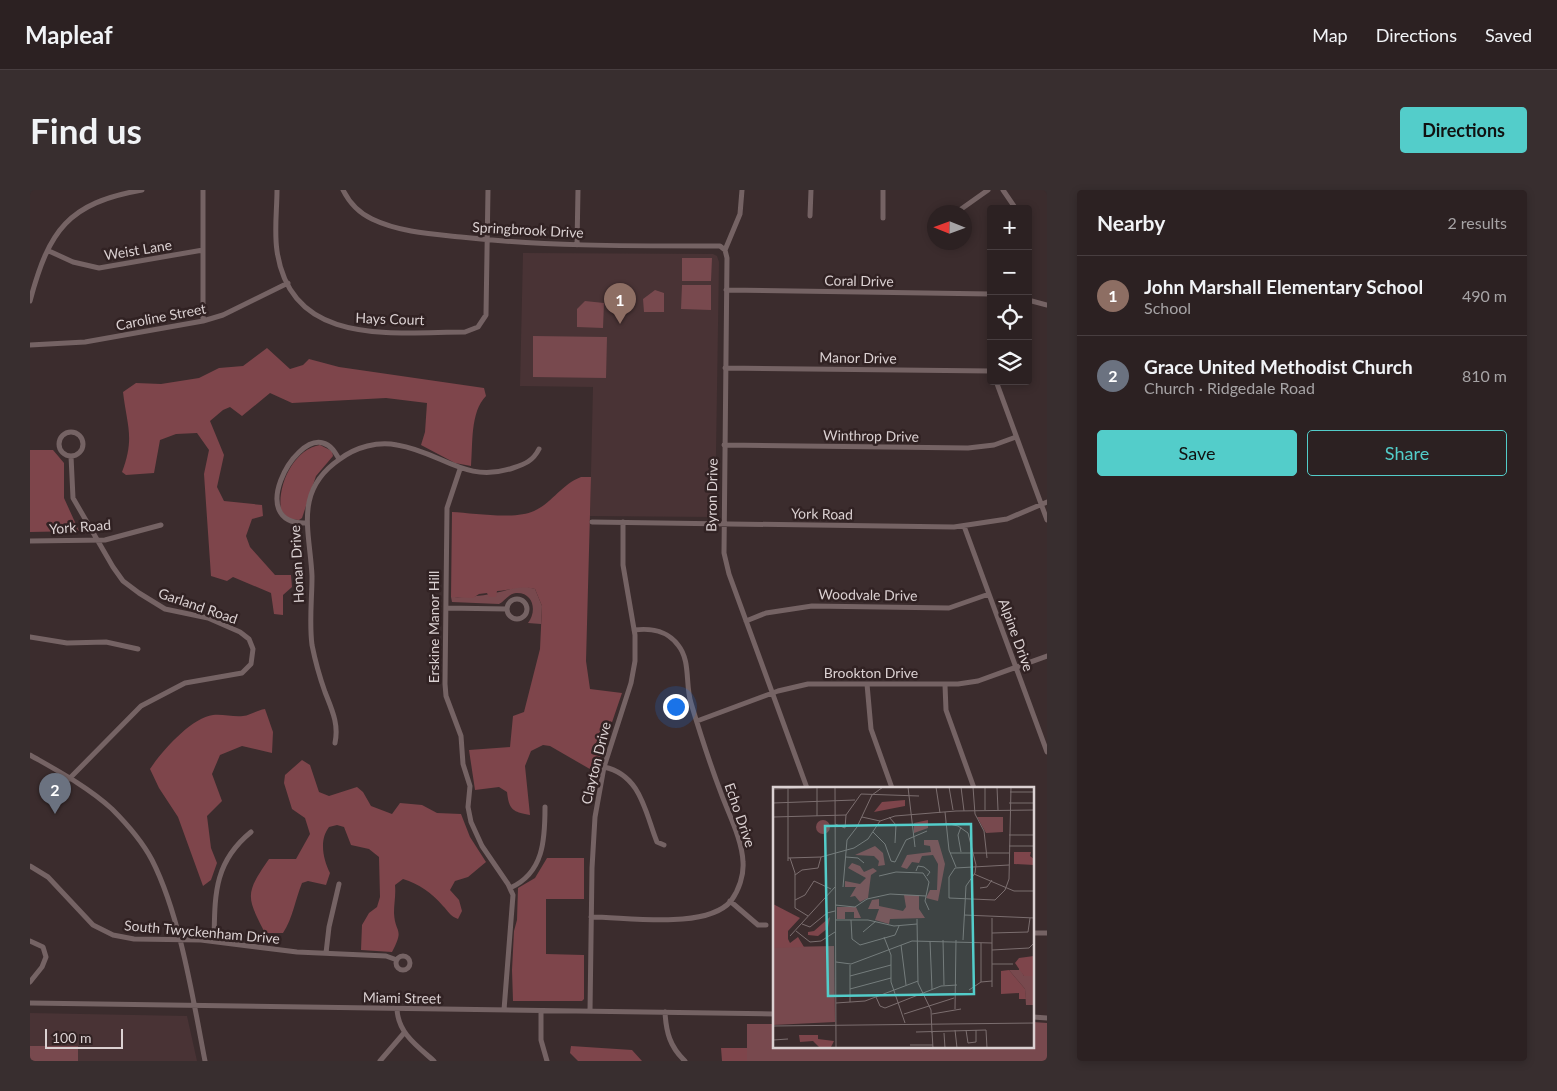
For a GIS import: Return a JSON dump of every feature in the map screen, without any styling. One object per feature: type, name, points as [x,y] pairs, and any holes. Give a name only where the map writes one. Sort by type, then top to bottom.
[{"type":"street","points":[[30,301],[49,251],[59,231],[82,208],[109,196],[142,190]]},
{"type":"street","points":[[203,190],[203,321]]},
{"type":"street","name":"Hays Court","points":[[277,190],[277,249],[288,283],[309,309],[324,320],[347,329],[361,331],[465,332],[478,327],[486,315],[487,240]]},
{"type":"street","name":"Springbrook Drive","points":[[343,190],[350,202],[362,213],[392,227],[526,244],[720,246],[725,250]]},
{"type":"street","points":[[487,240],[488,190]]},
{"type":"street","points":[[578,190],[578,245]]},
{"type":"street","name":"Byron Drive","points":[[742,190],[740,214],[725,250],[727,258],[723,523],[726,565],[808,787]]},
{"type":"street","points":[[810,216],[811,190]]},
{"type":"street","points":[[883,190],[883,218]]},
{"type":"street","points":[[967,205],[988,190]]},
{"type":"street","points":[[1003,190],[1013,205]]},
{"type":"street","name":"Weist Lane","points":[[49,251],[73,262],[99,268],[204,250]]},
{"type":"street","name":"Caroline Street","points":[[30,345],[85,342],[203,321],[223,315],[288,283]]},
{"type":"street","name":"Coral Drive","points":[[726,290],[987,294]]},
{"type":"street","points":[[1032,301],[1047,305]]},
{"type":"street","name":"Manor Drive","points":[[725,368],[987,371]]},
{"type":"street","points":[[997,385],[1047,520]]},
{"type":"street","points":[[70,432],[81,436],[84,443],[79,454],[71,456],[64,454],[59,447],[60,439],[70,432]]},
{"type":"street","name":"Winthrop Drive","points":[[724,445],[975,448],[1016,437]]},
{"type":"street","points":[[306,523],[288,521],[279,513],[277,499],[284,474],[298,453],[314,443],[324,443],[330,446],[339,459]]},
{"type":"street","name":"Honan Drive","points":[[335,743],[337,728],[334,713],[312,645],[311,570],[306,523],[308,506],[314,488],[339,459],[372,445],[389,444],[412,448],[460,469],[488,473],[504,471],[530,461],[539,449]]},
{"type":"street","name":"Garland Road","points":[[69,778],[141,706],[191,682],[238,675],[249,668],[252,660],[252,644],[240,632],[208,618],[165,609],[138,594],[112,567],[73,498],[71,456]]},
{"type":"street","name":"Erskine Manor Hill","points":[[460,469],[447,508],[445,690],[461,736],[463,764],[470,786],[469,815],[482,846],[510,888],[513,906],[504,1010]]},
{"type":"street","name":"York Road","points":[[592,522],[964,526],[1006,519],[1047,502]]},
{"type":"street","name":"Clayton Drive","points":[[590,1011],[593,842],[604,767],[631,683],[635,651],[634,630],[623,565],[623,522]]},
{"type":"street","name":"York Road","points":[[30,540],[97,540],[160,525]]},
{"type":"street","name":"Alpine Drive","points":[[964,526],[1047,752]]},
{"type":"street","name":"Woodvale Drive","points":[[746,620],[766,613],[804,606],[949,608],[989,594]]},
{"type":"street","points":[[517,599],[524,601],[528,610],[525,617],[519,620],[511,618],[507,609],[510,602],[517,599]]},
{"type":"street","points":[[446,608],[507,609]]},
{"type":"street","name":"Echo Drive","points":[[634,630],[658,631],[667,635],[679,646],[687,663],[687,685],[697,721],[742,851],[742,874],[738,888],[730,901]]},
{"type":"street","points":[[30,637],[67,643],[106,642],[138,648]]},
{"type":"street","name":"Brookton Drive","points":[[697,721],[772,693],[808,684],[945,685],[978,681],[1047,656]]},
{"type":"street","points":[[867,684],[871,729],[892,787]]},
{"type":"street","points":[[945,685],[946,710],[974,787]]},
{"type":"street","points":[[30,754],[105,803],[142,843],[151,858],[165,891],[194,1006],[205,1061]]},
{"type":"street","points":[[604,767],[623,774],[632,781],[657,842],[664,845]]},
{"type":"street","points":[[510,888],[527,878],[540,855],[546,837],[545,807]]},
{"type":"street","points":[[214,941],[215,896],[220,872],[232,851],[251,832]]},
{"type":"street","name":"South Twyckenham Drive","points":[[30,866],[48,877],[93,925],[113,934],[134,939],[214,941],[274,950],[386,956],[396,960]]},
{"type":"street","points":[[326,953],[329,926],[339,884]]},
{"type":"street","points":[[591,917],[696,918],[713,913],[730,901],[758,925],[766,925]]},
{"type":"street","points":[[1034,933],[1047,934]]},
{"type":"street","points":[[30,941],[43,947],[46,957],[42,967],[30,982]]},
{"type":"street","name":"Miami Street","points":[[30,1003],[773,1014]]},
{"type":"street","points":[[397,1009],[398,1021],[404,1033],[434,1061]]},
{"type":"street","points":[[540,1011],[540,1040],[547,1061]]},
{"type":"street","points":[[665,1012],[666,1026],[672,1045],[685,1061]]},
{"type":"street","points":[[1034,1018],[1047,1018]]},
{"type":"street","points":[[380,1061],[404,1033]]},
{"type":"shaded area","points":[[523,253],[713,254],[717,256],[719,262],[715,517],[590,516],[593,387],[520,386]]},
{"type":"shaded area","points":[[682,258],[712,258],[711,281],[682,281]]},
{"type":"shaded area","points":[[682,285],[711,285],[711,310],[681,309]]},
{"type":"shaded area","points":[[655,290],[664,293],[664,312],[644,312],[643,299]]},
{"type":"shaded area","points":[[585,301],[604,303],[603,328],[577,327],[577,309]]},
{"type":"shaded area","points":[[533,336],[607,337],[606,378],[533,377]]},
{"type":"shaded area","points":[[267,348],[290,369],[303,365],[309,359],[339,367],[484,388],[486,396],[477,411],[475,419],[471,466],[455,463],[421,445],[425,432],[427,403],[386,398],[292,403],[270,393],[242,416],[230,407],[223,410],[210,421],[224,455],[217,487],[224,501],[262,505],[263,516],[252,519],[246,536],[250,547],[275,575],[291,575],[292,587],[283,595],[283,615],[274,614],[271,593],[233,577],[227,581],[211,576],[204,474],[209,450],[197,433],[176,434],[160,440],[154,473],[126,475],[122,472],[129,441],[123,392],[136,383],[161,384],[199,378],[219,368],[243,366]]},
{"type":"shaded area","points":[[320,445],[332,451],[333,456],[316,476],[302,518],[299,520],[288,519],[281,510],[280,500],[289,470],[302,453]]},
{"type":"shaded area","points":[[30,450],[53,450],[64,463],[64,498],[79,531],[30,532]]},
{"type":"shaded area","points":[[581,477],[591,477],[586,661],[590,689],[622,693],[595,772],[550,746],[543,745],[531,751],[525,766],[530,815],[513,809],[509,803],[507,792],[499,787],[475,790],[469,750],[510,747],[513,716],[524,712],[540,649],[542,606],[535,589],[529,588],[497,591],[496,597],[489,597],[487,593],[479,594],[473,598],[451,597],[452,512],[505,516],[526,514],[540,508],[568,484]]},
{"type":"shaded area","points":[[520,585],[535,589],[542,606],[541,624],[528,623],[531,619],[533,608],[530,599],[522,594],[516,593],[511,595],[499,604],[452,602],[451,597],[486,595]]},
{"type":"shaded area","points":[[265,709],[273,732],[272,753],[242,746],[220,755],[212,774],[222,801],[207,816],[211,848],[217,863],[211,880],[203,886],[178,817],[159,788],[150,769],[178,736],[205,717],[213,715],[243,716]]},
{"type":"shaded area","points":[[302,760],[310,765],[319,792],[329,796],[357,787],[363,792],[371,806],[392,814],[400,803],[422,805],[437,813],[461,814],[470,837],[486,862],[468,877],[455,881],[450,890],[459,900],[462,911],[458,919],[451,915],[425,890],[403,879],[395,885],[394,913],[399,934],[392,952],[361,950],[362,925],[369,913],[377,907],[380,897],[379,857],[369,849],[351,845],[344,827],[337,825],[329,827],[324,838],[325,862],[330,873],[326,885],[308,881],[302,883],[292,915],[283,933],[265,933],[254,911],[251,895],[252,888],[269,859],[296,859],[310,834],[305,818],[292,809],[284,783],[285,775]]},
{"type":"shaded area","points":[[547,858],[584,858],[584,899],[546,899],[546,954],[584,955],[584,999],[582,1001],[513,1001],[512,970],[518,888],[535,878]]},
{"type":"shaded area","points":[[30,1013],[187,1016],[197,1061],[30,1061]]},
{"type":"shaded area","points":[[1034,1022],[1047,1023],[1047,1061],[747,1061],[747,1024],[773,1024],[773,1048],[1034,1048]]},
{"type":"shaded area","points":[[30,1046],[78,1046],[78,1061],[30,1061]]},
{"type":"shaded area","points":[[571,1046],[632,1050],[642,1061],[578,1061],[570,1053]]},
{"type":"shaded area","points":[[721,1048],[747,1048],[747,1061],[722,1061]]},
{"type":"place","name":"John Marshall Elementary School","points":[[620,324]]},
{"type":"place","name":"Grace United Methodist Church","points":[[55,814]]}]
